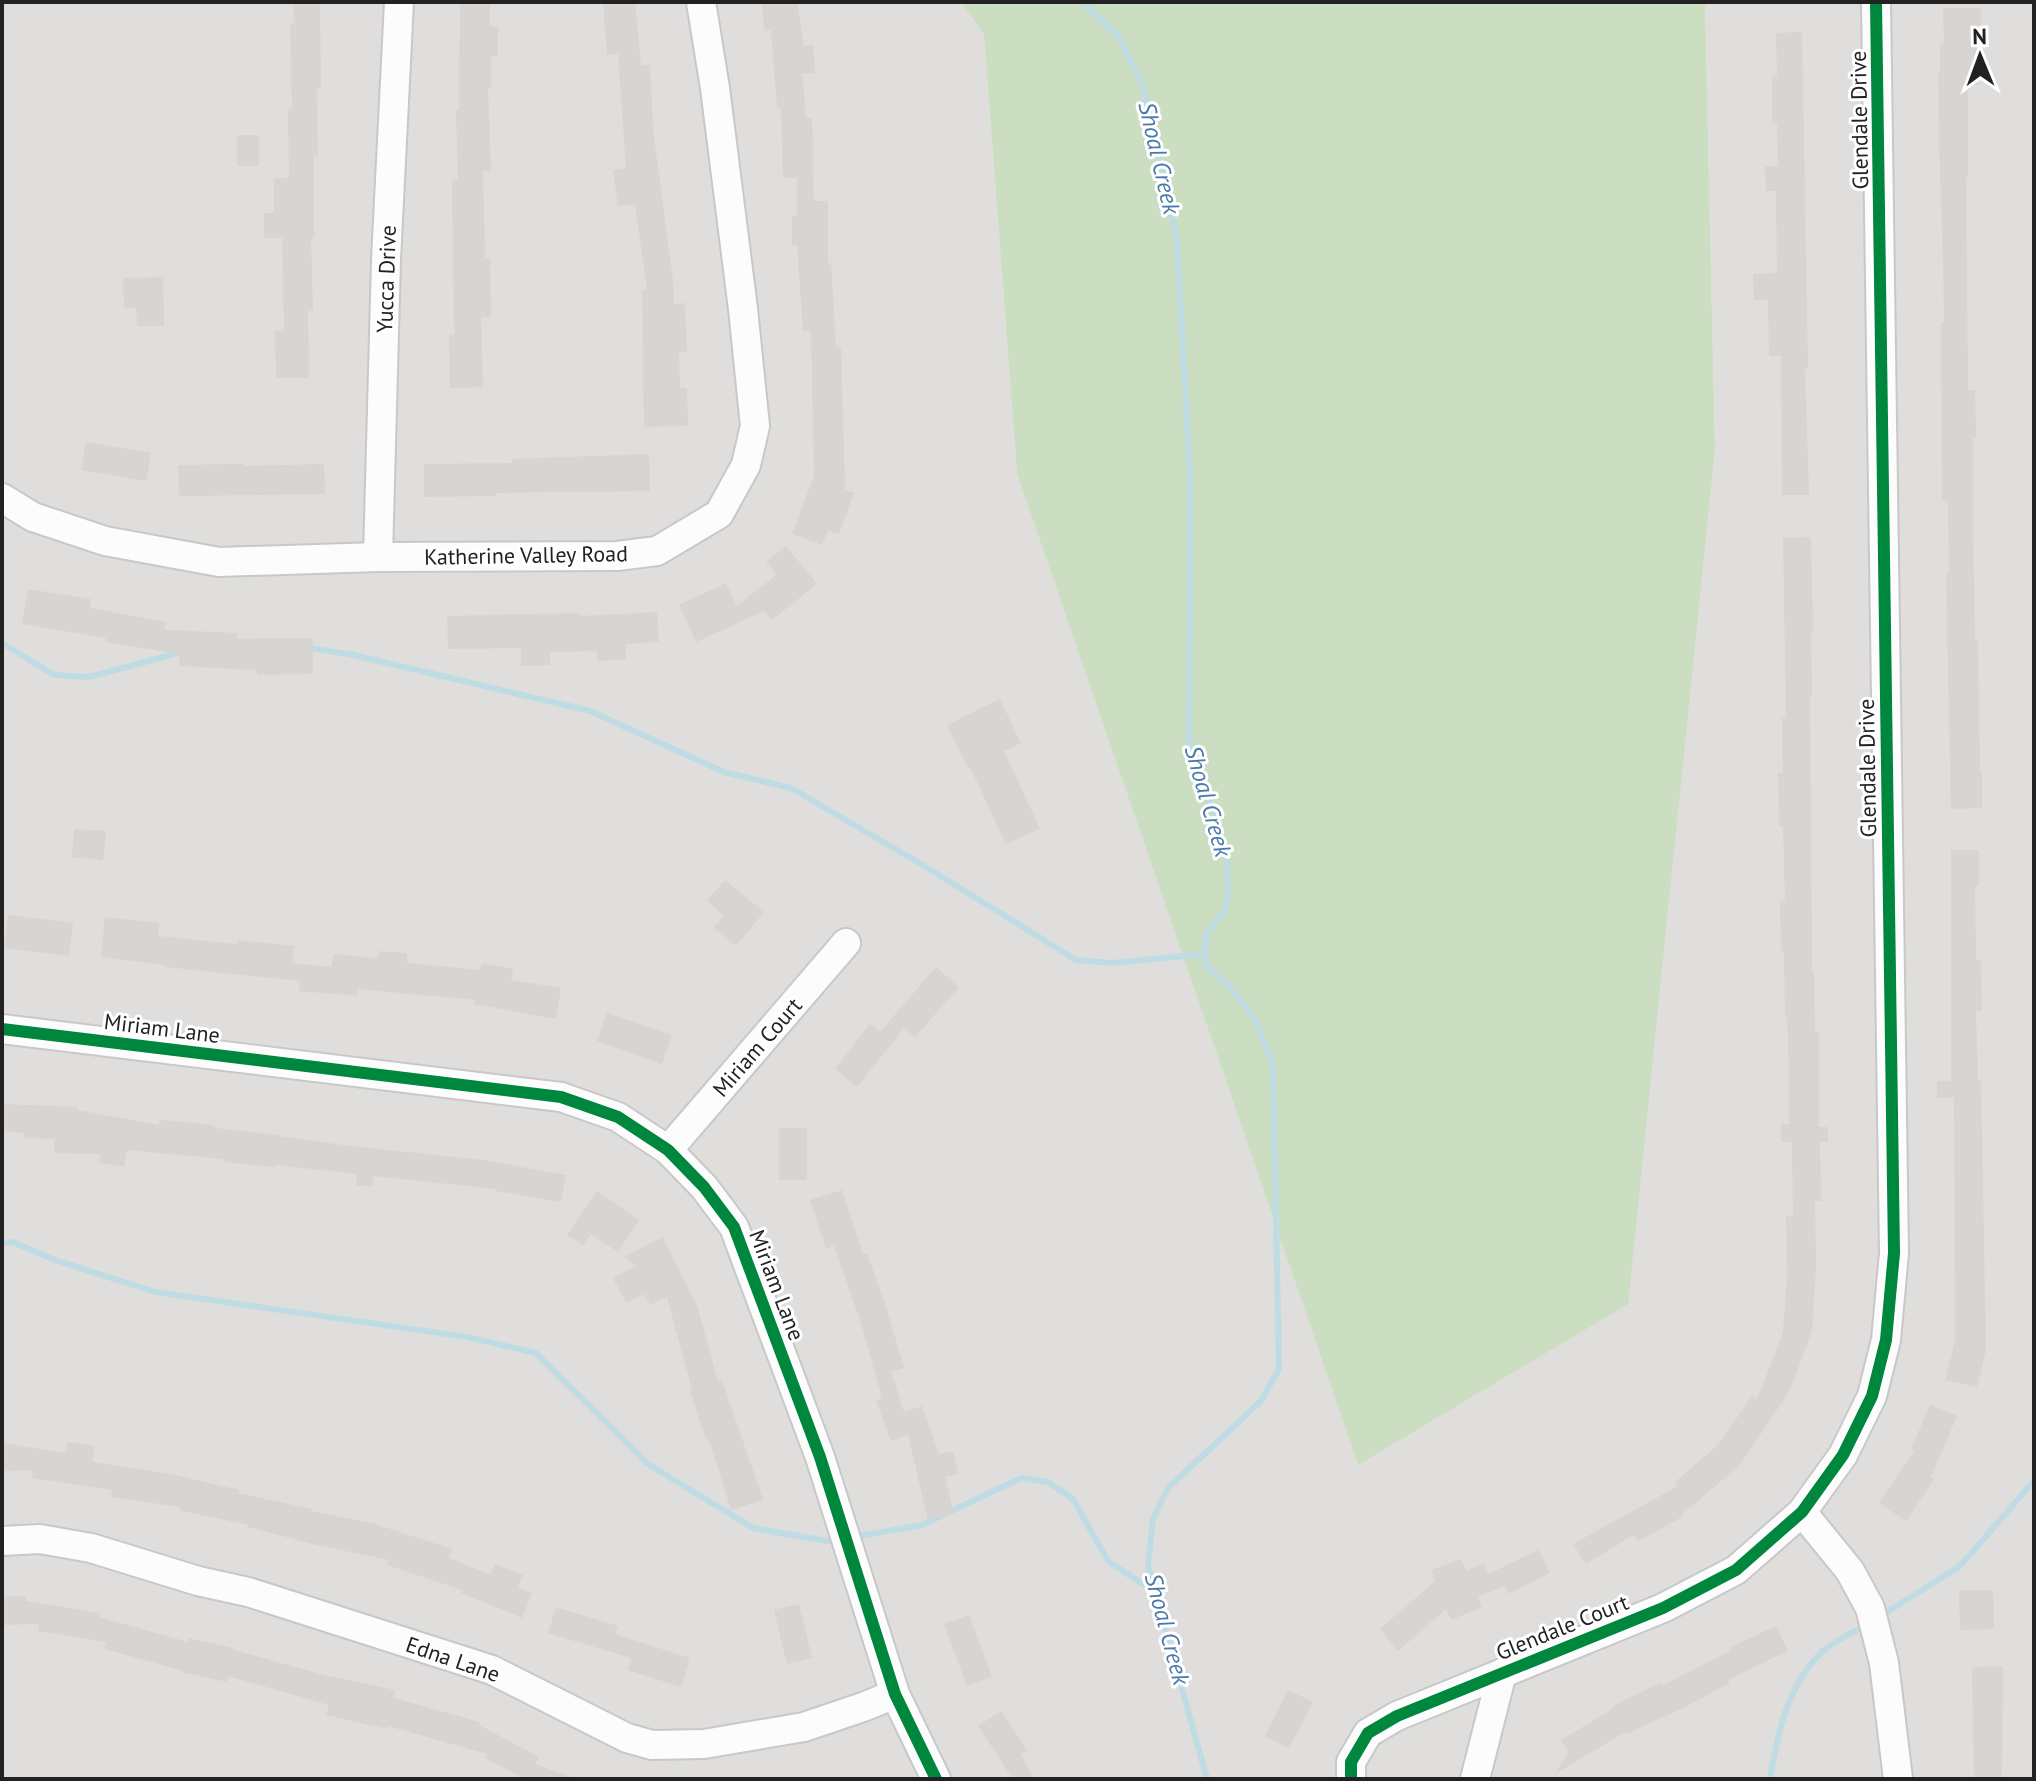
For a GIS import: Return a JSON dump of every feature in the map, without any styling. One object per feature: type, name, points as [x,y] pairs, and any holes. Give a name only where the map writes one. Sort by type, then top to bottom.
[{"type":"street","name":"Yucca Drive","points":[[378,557],[386,260],[399,2]]},
{"type":"street","name":"Katherine Valley Road","points":[[2,498],[33,517],[105,541],[219,562],[378,557],[617,556],[657,551],[719,514],[746,465],[755,426],[715,88],[701,2]]},
{"type":"street","name":"Glendale Drive","points":[[1802,1512],[1843,1455],[1872,1396],[1886,1340],[1894,1253],[1876,2]]},
{"type":"street","name":"Miriam Court","points":[[668,1150],[846,943]]},
{"type":"street","name":"Miriam Lane","points":[[2,1029],[561,1097],[618,1117],[668,1150],[704,1187],[734,1227],[820,1457],[895,1694],[936,1779]]},
{"type":"street","name":"Glendale Court","points":[[1351,1779],[1351,1762],[1368,1733],[1397,1716],[1663,1608],[1736,1570],[1802,1512]]},
{"type":"street","points":[[1802,1512],[1850,1571],[1870,1608],[1884,1663],[1898,1779]]},
{"type":"street","name":"Edna Lane","points":[[2,1541],[40,1539],[91,1548],[198,1581],[248,1592],[492,1670],[627,1738],[652,1745],[704,1744],[804,1727],[895,1694]]},
{"type":"street","name":"Glendale Court","points":[[1475,1779],[1502,1673]]},
{"type":"shaded area","points":[[2,2],[961,2],[984,35],[1017,474],[1358,1465],[1715,448],[1705,2],[2034,2],[2034,1779],[2,1779]]},
{"type":"green space","points":[[961,2],[1705,2],[1715,448],[1628,1304],[1358,1465],[1017,474],[984,35]]},
{"type":"building","points":[[293,2],[320,2],[321,89],[317,89],[318,156],[314,156],[314,238],[311,238],[313,311],[308,311],[309,378],[276,378],[275,331],[284,331],[282,238],[264,238],[264,213],[274,213],[274,178],[289,178],[288,108],[292,108],[290,23],[294,23]]},
{"type":"building","points":[[460,2],[490,2],[490,26],[498,26],[498,56],[491,56],[491,87],[488,88],[491,171],[483,171],[485,258],[490,258],[491,317],[481,317],[483,387],[450,388],[449,335],[454,335],[452,179],[458,179],[456,110],[459,110]]},
{"type":"building","points":[[603,2],[635,2],[641,66],[650,65],[653,129],[674,304],[685,303],[687,352],[679,352],[680,388],[687,388],[688,426],[644,427],[642,291],[647,290],[635,204],[618,206],[613,170],[626,168],[618,54],[607,55]]},
{"type":"building","points":[[761,2],[797,2],[804,46],[813,45],[815,73],[802,74],[806,118],[812,118],[814,201],[828,201],[828,263],[831,263],[836,347],[841,347],[845,490],[854,493],[839,534],[828,530],[822,545],[792,534],[814,476],[811,331],[803,331],[797,245],[792,245],[792,216],[797,216],[797,178],[783,178],[781,107],[777,107],[771,30],[765,31]]},
{"type":"building","points":[[1943,8],[1981,8],[1982,58],[1979,58],[1979,85],[1968,85],[1966,177],[1968,390],[1975,390],[1973,525],[1982,808],[1951,809],[1946,574],[1949,574],[1948,501],[1942,501],[1941,322],[1944,322],[1938,71],[1940,44],[1944,44]]},
{"type":"building","points":[[1802,32],[1809,495],[1782,495],[1781,356],[1769,356],[1768,300],[1754,300],[1753,274],[1777,273],[1776,191],[1766,191],[1765,166],[1778,166],[1777,123],[1772,124],[1772,76],[1777,76],[1776,33]]},
{"type":"building","points":[[237,135],[259,135],[259,166],[237,166]]},
{"type":"building","points":[[163,277],[164,326],[137,326],[136,308],[124,308],[123,278]]},
{"type":"building","points":[[86,442],[151,453],[146,481],[81,470]]},
{"type":"building","points":[[649,454],[650,491],[424,497],[424,464],[512,463],[512,459]]},
{"type":"building","points":[[324,464],[325,494],[179,496],[178,465]]},
{"type":"building","points":[[1811,537],[1812,971],[1815,1031],[1819,1031],[1819,1127],[1828,1127],[1828,1142],[1820,1142],[1821,1201],[1815,1201],[1816,1266],[1812,1331],[1789,1392],[1739,1466],[1682,1517],[1638,1541],[1634,1535],[1586,1564],[1573,1544],[1678,1486],[1675,1482],[1718,1445],[1752,1396],[1757,1400],[1783,1332],[1787,1278],[1786,1216],[1793,1216],[1792,1142],[1781,1142],[1781,1124],[1789,1124],[1787,1015],[1784,951],[1781,951],[1780,901],[1785,901],[1783,826],[1779,826],[1778,773],[1783,773],[1782,718],[1786,718],[1783,538]]},
{"type":"building","points":[[786,546],[817,584],[772,620],[764,611],[696,642],[679,605],[726,583],[737,606],[776,575],[766,562]]},
{"type":"building","points":[[28,589],[91,599],[90,608],[166,622],[165,630],[238,633],[238,639],[313,638],[313,674],[257,675],[257,670],[179,666],[180,654],[22,624]]},
{"type":"building","points":[[657,612],[659,642],[625,644],[626,659],[598,661],[597,651],[550,652],[550,665],[521,666],[521,648],[448,649],[447,616],[580,613],[580,616]]},
{"type":"building","points":[[1000,699],[1021,743],[1004,751],[1040,829],[1006,844],[947,725]]},
{"type":"building","points":[[74,829],[106,831],[103,860],[72,857]]},
{"type":"building","points":[[1951,850],[1979,850],[1979,886],[1975,886],[1976,960],[1981,959],[1982,1011],[1976,1011],[1978,1081],[1981,1081],[1986,1350],[1977,1387],[1945,1380],[1955,1341],[1954,1097],[1937,1098],[1937,1081],[1951,1081]]},
{"type":"building","points":[[725,880],[764,912],[736,946],[714,928],[724,916],[707,901]]},
{"type":"building","points":[[8,915],[73,923],[69,956],[4,948]]},
{"type":"building","points":[[105,917],[159,923],[158,936],[294,946],[292,963],[332,967],[333,954],[378,958],[379,951],[407,953],[407,963],[480,970],[482,963],[513,969],[511,980],[561,988],[556,1019],[474,1004],[475,1000],[358,989],[357,996],[299,991],[300,981],[101,957]]},
{"type":"building","points":[[936,967],[959,987],[915,1037],[904,1028],[857,1087],[835,1069],[870,1024],[880,1032]]},
{"type":"building","points":[[607,1013],[672,1035],[662,1064],[597,1041]]},
{"type":"building","points":[[2,1104],[78,1107],[78,1110],[159,1125],[159,1120],[215,1125],[215,1128],[350,1146],[484,1160],[566,1175],[561,1202],[496,1189],[373,1176],[372,1187],[356,1185],[357,1174],[127,1150],[124,1167],[99,1163],[100,1154],[54,1153],[54,1139],[24,1138],[24,1133],[2,1131]]},
{"type":"building","points":[[779,1128],[807,1128],[807,1180],[779,1180]]},
{"type":"building","points":[[842,1190],[863,1254],[867,1253],[887,1310],[904,1368],[891,1372],[904,1412],[922,1406],[939,1454],[953,1451],[958,1474],[945,1477],[954,1514],[928,1520],[908,1435],[891,1441],[876,1400],[882,1398],[859,1317],[834,1246],[826,1249],[810,1200]]},
{"type":"building","points":[[597,1191],[639,1220],[618,1252],[591,1234],[583,1245],[567,1235]]},
{"type":"building","points":[[663,1237],[697,1305],[718,1382],[722,1380],[763,1500],[731,1510],[690,1391],[667,1297],[650,1305],[644,1294],[626,1303],[613,1278],[637,1266],[624,1257]]},
{"type":"building","points":[[1930,1405],[1957,1416],[1931,1477],[1934,1479],[1906,1521],[1879,1503],[1915,1450],[1911,1449]]},
{"type":"building","points":[[67,1442],[95,1446],[92,1462],[171,1474],[239,1490],[238,1493],[375,1524],[452,1549],[449,1558],[491,1575],[495,1564],[523,1575],[518,1587],[532,1593],[522,1618],[461,1593],[462,1590],[387,1565],[389,1560],[179,1510],[180,1507],[111,1497],[112,1490],[32,1478],[33,1470],[2,1471],[2,1443],[65,1453]]},
{"type":"building","points":[[1539,1550],[1550,1573],[1508,1594],[1505,1586],[1478,1597],[1482,1607],[1451,1620],[1446,1609],[1398,1651],[1380,1629],[1435,1581],[1431,1570],[1461,1559],[1466,1571],[1484,1563],[1488,1574]]},
{"type":"building","points":[[1959,1590],[1993,1590],[1994,1629],[1960,1630]]},
{"type":"building","points":[[25,1596],[26,1601],[100,1613],[99,1617],[188,1642],[188,1638],[234,1648],[324,1675],[395,1690],[394,1698],[480,1722],[479,1725],[539,1757],[535,1764],[571,1777],[525,1779],[485,1758],[487,1754],[388,1726],[387,1729],[326,1715],[329,1705],[228,1676],[227,1682],[181,1672],[104,1649],[106,1642],[38,1631],[39,1624],[2,1625],[2,1597]]},
{"type":"building","points":[[799,1604],[812,1658],[787,1664],[774,1610]]},
{"type":"building","points":[[556,1607],[618,1626],[615,1634],[690,1658],[681,1687],[628,1670],[631,1658],[548,1633]]},
{"type":"building","points":[[969,1615],[992,1677],[967,1686],[944,1624]]},
{"type":"building","points":[[1776,1626],[1788,1651],[1728,1680],[1730,1683],[1685,1707],[1625,1732],[1555,1774],[1568,1752],[1561,1740],[1613,1706],[1660,1683],[1662,1686],[1730,1651],[1729,1648]]},
{"type":"building","points":[[2003,1666],[2002,1779],[1974,1779],[1972,1667]]},
{"type":"building","points":[[1288,1690],[1313,1702],[1289,1748],[1265,1736]]},
{"type":"building","points":[[1001,1711],[1027,1750],[1021,1754],[1034,1779],[1013,1779],[978,1726]]},
{"type":"waterway","name":"Shoal Creek","points":[[1082,2],[1118,35],[1143,86],[1177,240],[1190,474],[1189,742],[1227,852],[1226,909],[1205,936],[1206,967],[1227,984],[1254,1018],[1273,1064],[1279,1369],[1261,1401],[1168,1488],[1153,1519],[1148,1566],[1207,1779]]},
{"type":"waterway","points":[[2,643],[54,675],[89,677],[182,652]]},
{"type":"waterway","points":[[308,648],[349,654],[590,711],[724,772],[791,788],[1076,960],[1112,963],[1206,954]]},
{"type":"waterway","points":[[2,1243],[13,1242],[55,1260],[155,1292],[467,1337],[536,1353],[648,1464],[753,1528],[827,1541],[839,1539]]},
{"type":"waterway","points":[[854,1537],[922,1525],[1021,1478],[1048,1482],[1073,1499],[1108,1561],[1156,1593]]},
{"type":"waterway","points":[[1879,1617],[1960,1566],[2034,1481]]},
{"type":"waterway","points":[[1770,1779],[1786,1710],[1801,1678],[1823,1651],[1866,1625]]},
{"type":"cycle path","points":[[1351,1779],[1351,1762],[1368,1733],[1397,1716],[1663,1608],[1736,1570],[1802,1512],[1843,1455],[1872,1396],[1886,1340],[1894,1253],[1876,2]]},
{"type":"cycle path","points":[[2,1029],[561,1097],[618,1117],[668,1150],[704,1187],[734,1227],[820,1457],[895,1694],[936,1779]]}]
